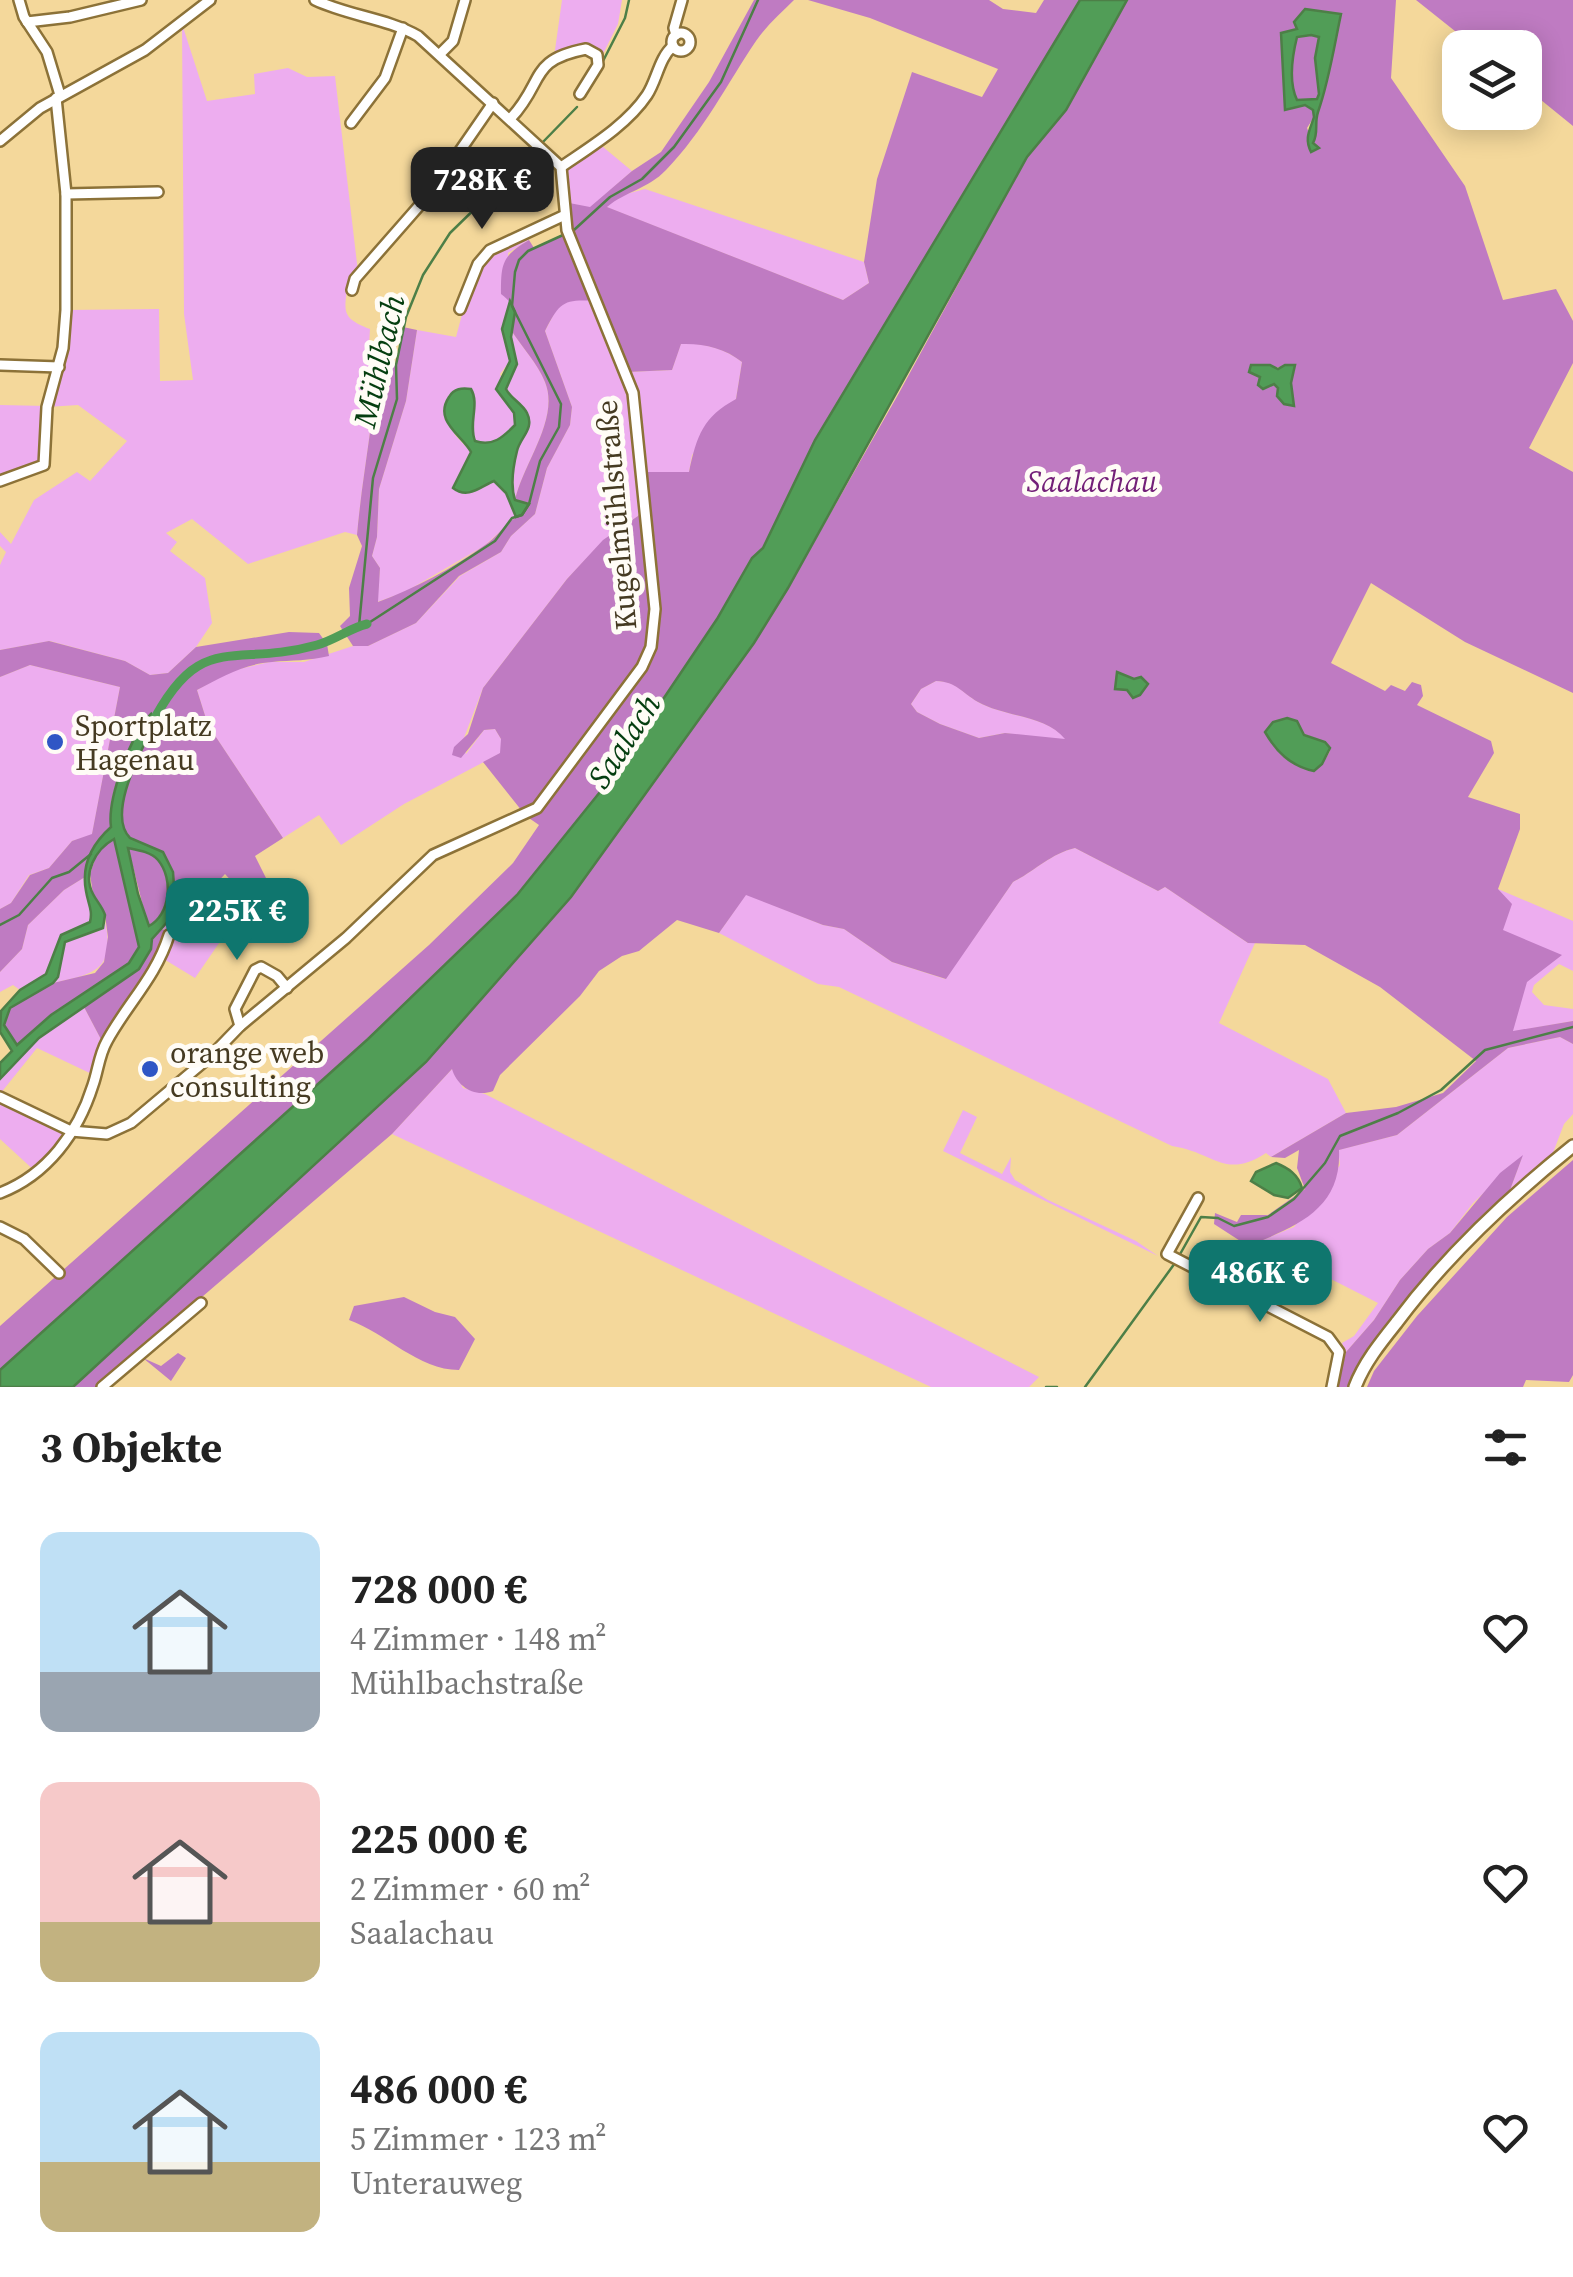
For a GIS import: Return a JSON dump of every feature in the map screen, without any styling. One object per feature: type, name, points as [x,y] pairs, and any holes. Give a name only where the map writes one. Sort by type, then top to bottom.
[{"type":"street","points":[[0,482],[44,464],[46,407],[59,367],[66,310],[66,194],[58,96],[47,52],[26,22],[19,0]]},
{"type":"street","points":[[26,22],[70,17],[140,0]]},
{"type":"street","points":[[0,141],[58,96],[145,50],[210,0]]},
{"type":"street","points":[[316,0],[404,28],[440,54],[562,167],[643,101],[673,46],[682,0]]},
{"type":"street","points":[[440,54],[453,41],[465,0]]},
{"type":"street","points":[[350,123],[384,78],[404,28]]},
{"type":"street","points":[[673,46],[684,50],[689,44],[686,36],[676,35]]},
{"type":"street","points":[[512,118],[528,100],[548,61],[586,48],[597,55],[598,64],[580,94]]},
{"type":"street","points":[[352,290],[356,279],[433,190],[493,103]]},
{"type":"street","name":"Kugelmühlstraße","points":[[287,988],[346,938],[420,866],[448,847],[537,808],[642,667],[651,647],[655,608],[634,394],[571,242],[562,167]]},
{"type":"street","points":[[66,194],[158,192]]},
{"type":"street","points":[[460,309],[478,264],[490,250],[565,215]]},
{"type":"street","points":[[0,365],[59,367]]},
{"type":"street","points":[[0,1192],[22,1183],[44,1167],[71,1132],[92,1089],[104,1046],[158,968],[170,935]]},
{"type":"street","points":[[0,1097],[71,1132],[107,1134],[122,1130],[287,988],[270,971],[255,970],[235,1008],[240,1026]]},
{"type":"street","points":[[1354,1387],[1376,1349],[1422,1288],[1510,1198],[1573,1146]]},
{"type":"street","points":[[1198,1198],[1167,1254],[1328,1337],[1339,1352],[1332,1387]]},
{"type":"street","points":[[0,1227],[24,1239],[59,1273]]},
{"type":"street","points":[[102,1387],[202,1303]]},
{"type":"shaded area","points":[[562,0],[622,0],[618,24],[602,56],[590,50],[554,57]]},
{"type":"shaded area","points":[[1080,0],[1127,0],[1066,110],[1027,157],[754,643],[571,897],[426,1062],[73,1387],[0,1387],[0,1370],[368,1039],[517,895],[604,787],[717,619],[752,558],[763,548],[815,440]]},
{"type":"shaded area","points":[[1305,9],[1341,14],[1317,116],[1313,143],[1319,148],[1311,152],[1308,138],[1313,110],[1305,105],[1285,110],[1281,33],[1297,29],[1294,22]],"holes":[[[1297,37],[1319,37],[1315,58],[1319,94],[1317,99],[1297,100],[1292,77]]]},
{"type":"shaded area","points":[[182,24],[207,101],[255,94],[254,74],[288,68],[307,77],[335,76],[358,272],[348,280],[346,312],[353,321],[370,329],[368,361],[377,362],[357,535],[345,532],[248,564],[192,519],[166,533],[177,542],[170,551],[205,578],[212,623],[196,647],[168,673],[150,675],[125,661],[50,641],[0,650],[0,565],[6,552],[0,546],[0,532],[11,544],[34,500],[77,472],[90,481],[127,441],[78,405],[47,407],[46,461],[0,481],[0,405],[47,406],[57,376],[66,310],[159,309],[160,381],[193,380],[184,314]]},
{"type":"shaded area","points":[[597,142],[632,171],[590,208],[564,202],[561,167]]},
{"type":"shaded area","points":[[645,189],[864,262],[869,283],[843,300],[606,207],[619,196]]},
{"type":"shaded area","points":[[525,232],[529,240],[508,253],[510,301],[502,329],[510,361],[500,374],[517,419],[506,435],[482,443],[475,441],[471,424],[475,397],[445,406],[455,435],[471,452],[453,488],[494,481],[506,493],[516,517],[484,546],[405,592],[377,602],[380,568],[372,556],[379,489],[406,401],[417,330],[456,337],[472,277],[483,256]]},
{"type":"shaded area","points":[[571,299],[596,300],[627,372],[672,370],[681,343],[713,347],[735,357],[742,362],[736,399],[692,455],[689,472],[641,472],[643,508],[638,516],[604,540],[567,579],[483,688],[462,743],[466,754],[484,730],[495,729],[501,739],[501,753],[404,804],[341,845],[319,815],[283,838],[208,725],[197,690],[230,671],[270,662],[304,662],[353,646],[368,646],[416,623],[460,576],[501,552],[511,536],[535,514],[547,468],[570,425],[572,407],[545,331],[557,308]]},
{"type":"shaded area","points":[[510,301],[515,312],[511,337],[517,364],[506,389],[529,419],[517,451],[512,482],[515,500],[529,504],[516,517],[506,493],[494,481],[464,493],[453,488],[471,452],[444,413],[453,392],[471,389],[475,441],[492,442],[515,425],[514,413],[496,389],[510,361],[502,329]]},
{"type":"shaded area","points":[[511,330],[542,375],[548,396],[544,426],[515,500],[514,467],[524,437],[518,402],[506,389]]},
{"type":"shaded area","points":[[1251,365],[1278,369],[1295,365],[1291,383],[1294,406],[1284,404],[1274,384],[1263,389],[1258,385],[1260,377],[1249,372]]},
{"type":"shaded area","name":"Sportplatz Hagenau","points":[[30,665],[120,687],[92,835],[72,841],[49,868],[29,875],[11,903],[0,909],[0,677]]},
{"type":"shaded area","points":[[1117,672],[1134,679],[1141,677],[1148,684],[1133,698],[1127,690],[1115,689]]},
{"type":"shaded area","points":[[936,681],[954,685],[988,707],[1047,725],[1066,739],[1064,742],[1005,733],[979,738],[940,724],[917,712],[911,704],[921,689]]},
{"type":"shaded area","points":[[151,714],[154,724],[128,782],[122,814],[130,838],[163,852],[173,872],[175,900],[169,920],[152,939],[151,949],[139,969],[39,1038],[0,1079],[0,1063],[12,1051],[0,1032],[1,1011],[20,990],[46,974],[61,935],[90,922],[87,864],[93,848],[111,827],[117,784],[143,723]],"holes":[[[114,839],[139,947],[129,963],[51,1015],[17,1045],[4,1025],[10,1008],[53,983],[58,977],[65,942],[103,928],[105,915],[89,878],[97,855]],[[128,848],[155,857],[166,877],[167,896],[162,914],[149,926]]]},
{"type":"shaded area","points":[[1287,718],[1297,721],[1304,735],[1325,742],[1330,748],[1314,771],[1285,757],[1265,732],[1273,722]]},
{"type":"shaded area","points":[[1075,848],[1158,891],[1165,887],[1248,943],[1255,943],[1219,1023],[1328,1079],[1346,1113],[1271,1157],[1266,1153],[1240,1164],[1219,1162],[1172,1146],[839,987],[818,984],[719,933],[746,894],[823,925],[844,929],[892,962],[945,979],[1013,882],[1050,858]]},
{"type":"shaded area","points":[[85,877],[90,922],[60,941],[46,974],[20,990],[13,985],[0,992],[0,972],[22,949],[28,925],[64,890]]},
{"type":"shaded area","points":[[174,882],[228,930],[195,978],[162,958],[169,931],[162,929],[172,907]]},
{"type":"shaded area","points":[[1498,889],[1573,921],[1573,971],[1559,964],[1534,985],[1532,992],[1544,1005],[1573,1009],[1573,1021],[1512,1032]]},
{"type":"shaded area","points":[[105,922],[107,951],[98,968],[53,983],[58,977],[64,942],[98,931]]},
{"type":"shaded area","points":[[84,1007],[104,1045],[96,1076],[37,1048],[0,1094],[0,1079],[39,1038]]},
{"type":"shaded area","points":[[1560,1037],[1573,1044],[1573,1114],[1564,1124],[1551,1158],[1510,1190],[1522,1157],[1473,1203],[1450,1233],[1428,1249],[1400,1280],[1374,1320],[1346,1352],[1342,1343],[1354,1336],[1378,1303],[1258,1242],[1294,1227],[1340,1165],[1338,1150],[1397,1135],[1508,1048]]},
{"type":"shaded area","points":[[453,1068],[463,1088],[485,1094],[1039,1377],[1029,1387],[931,1387],[392,1134]]},
{"type":"shaded area","points":[[0,1097],[71,1131],[37,1173],[0,1139]]},
{"type":"shaded area","points":[[963,1110],[977,1117],[960,1153],[1002,1174],[1011,1157],[1010,1172],[1015,1180],[1158,1256],[943,1151]]},
{"type":"shaded area","points":[[1276,1163],[1292,1172],[1302,1188],[1288,1198],[1274,1195],[1251,1181],[1256,1172]]},
{"type":"green space","points":[[754,0],[794,0],[760,35],[679,155],[659,176],[607,207],[843,300],[869,283],[864,262],[877,179],[912,72],[982,97],[998,69],[870,18],[808,0],[989,0],[1003,9],[1036,13],[1044,0],[1080,0],[815,440],[763,548],[752,558],[717,619],[604,787],[517,894],[368,1039],[0,1370],[0,1326],[429,945],[513,863],[539,825],[526,816],[483,762],[500,753],[501,739],[495,729],[484,730],[461,758],[452,755],[454,747],[468,734],[483,688],[567,579],[603,540],[638,516],[643,508],[640,472],[689,472],[703,428],[736,399],[742,362],[713,347],[681,344],[672,370],[627,372],[596,301],[564,304],[545,331],[572,407],[570,425],[547,468],[535,514],[511,536],[501,552],[459,576],[416,623],[368,646],[353,646],[340,626],[350,616],[349,588],[362,546],[357,535],[377,362],[396,365],[403,327],[417,330],[406,401],[379,489],[372,556],[380,568],[378,602],[460,562],[522,515],[528,504],[515,500],[544,426],[548,396],[542,375],[511,330],[513,310],[501,294],[505,261],[529,240],[534,248],[572,230],[565,224],[564,202],[590,207],[661,152],[709,82]]},
{"type":"green space","name":"Saalachau","points":[[1127,0],[1396,0],[1391,78],[1465,186],[1503,300],[1556,289],[1573,321],[1573,363],[1529,448],[1573,472],[1573,693],[1465,642],[1371,583],[1331,663],[1385,691],[1391,685],[1405,691],[1412,682],[1421,685],[1423,696],[1417,705],[1491,741],[1494,753],[1468,797],[1520,814],[1520,829],[1498,889],[1512,904],[1503,930],[1562,955],[1527,982],[1513,1031],[1573,1021],[1573,1044],[1560,1037],[1508,1048],[1397,1135],[1339,1150],[1338,1171],[1324,1202],[1298,1223],[1248,1246],[1214,1224],[1215,1213],[1237,1222],[1241,1215],[1268,1215],[1305,1189],[1297,1168],[1299,1150],[1285,1158],[1271,1157],[1346,1113],[1396,1107],[1443,1093],[1476,1061],[1380,987],[1305,945],[1248,943],[1165,887],[1158,891],[1075,848],[1050,858],[1013,882],[946,979],[892,962],[844,929],[823,925],[746,895],[719,933],[677,920],[639,951],[622,956],[599,971],[580,996],[500,1075],[493,1091],[479,1093],[467,1089],[452,1069],[392,1134],[97,1387],[72,1387],[754,643],[899,393],[1027,157],[1066,110]],"holes":[[[1341,14],[1313,143],[1307,128],[1314,117],[1313,110],[1305,105],[1295,107],[1282,33]],[[1253,365],[1295,369],[1291,383],[1294,406],[1285,404],[1277,397],[1278,388],[1256,374]],[[936,681],[949,683],[988,707],[1047,725],[1065,739],[1005,733],[979,738],[917,712],[911,704],[921,689]],[[1273,722],[1325,742],[1330,751],[1326,758],[1305,769],[1282,754],[1265,732]]]},
{"type":"green space","points":[[1416,0],[1573,0],[1573,126],[1542,101],[1542,30],[1454,30]]},
{"type":"green space","points":[[1319,36],[1315,58],[1319,94],[1317,99],[1297,100],[1292,77],[1295,45],[1297,37]]},
{"type":"green space","points":[[289,632],[319,633],[329,656],[252,665],[197,690],[208,725],[283,838],[255,856],[266,878],[245,896],[225,874],[198,903],[174,882],[162,856],[125,834],[126,791],[154,724],[143,722],[115,786],[111,827],[93,849],[85,877],[64,890],[28,925],[22,949],[0,972],[0,909],[11,903],[30,875],[49,868],[72,841],[92,834],[120,687],[30,665],[0,677],[0,650],[49,641],[125,661],[150,675],[168,673],[196,647]]},
{"type":"green space","points":[[114,838],[139,947],[129,963],[51,1015],[17,1045],[4,1025],[10,1008],[53,983],[95,973],[104,962],[108,937],[105,915],[93,894],[90,874],[97,853]]},
{"type":"green space","points":[[128,847],[155,857],[166,877],[165,905],[148,926]]},
{"type":"green space","points":[[161,929],[169,931],[169,935],[104,1045],[84,1007],[139,969],[152,939]]},
{"type":"green space","points":[[1523,1155],[1510,1190],[1418,1285],[1371,1346],[1348,1387],[1337,1387],[1346,1352],[1374,1320],[1400,1280],[1428,1249],[1450,1233],[1500,1173]]},
{"type":"green space","points":[[1573,1160],[1573,1375],[1569,1382],[1526,1380],[1523,1387],[1367,1387],[1374,1371],[1417,1316],[1507,1217]]},
{"type":"green space","points":[[404,1297],[455,1317],[475,1339],[459,1370],[416,1358],[349,1320],[354,1306]]},
{"type":"green space","points":[[178,1353],[186,1358],[171,1381],[143,1358],[161,1366]]},
{"type":"waterway","points":[[602,63],[625,18],[629,0]]},
{"type":"waterway","points":[[574,230],[610,197],[642,179],[674,147],[721,82],[758,0]]},
{"type":"waterway","name":"Mühlbach","points":[[541,144],[577,107]]},
{"type":"waterway","name":"Mühlbach","points":[[359,626],[373,478],[397,399],[396,365],[406,317],[423,275],[450,233],[535,150]]},
{"type":"waterway","points":[[367,624],[495,541],[512,518],[522,515],[529,504],[540,461],[559,427],[561,404],[512,306],[515,272],[528,251],[563,235]]},
{"type":"waterway","points":[[149,729],[167,697],[202,664],[317,645],[367,624]]},
{"type":"waterway","points":[[0,925],[19,915],[52,878],[69,872],[91,854]]},
{"type":"waterway","points":[[1179,1256],[1201,1217],[1218,1218],[1234,1226],[1268,1217],[1294,1199],[1325,1163],[1340,1136],[1398,1113],[1441,1090],[1485,1050],[1573,1027]]},
{"type":"waterway","points":[[1085,1387],[1175,1263]]},
{"type":"waterway","points":[[1046,1387],[1057,1387]]},
{"type":"place","name":"Sportplatz Hagenau","points":[[55,742]]},
{"type":"place","name":"orange web consulting","points":[[150,1069]]},
{"type":"water label","name":"Saalach","points":[[624,741]]}]
